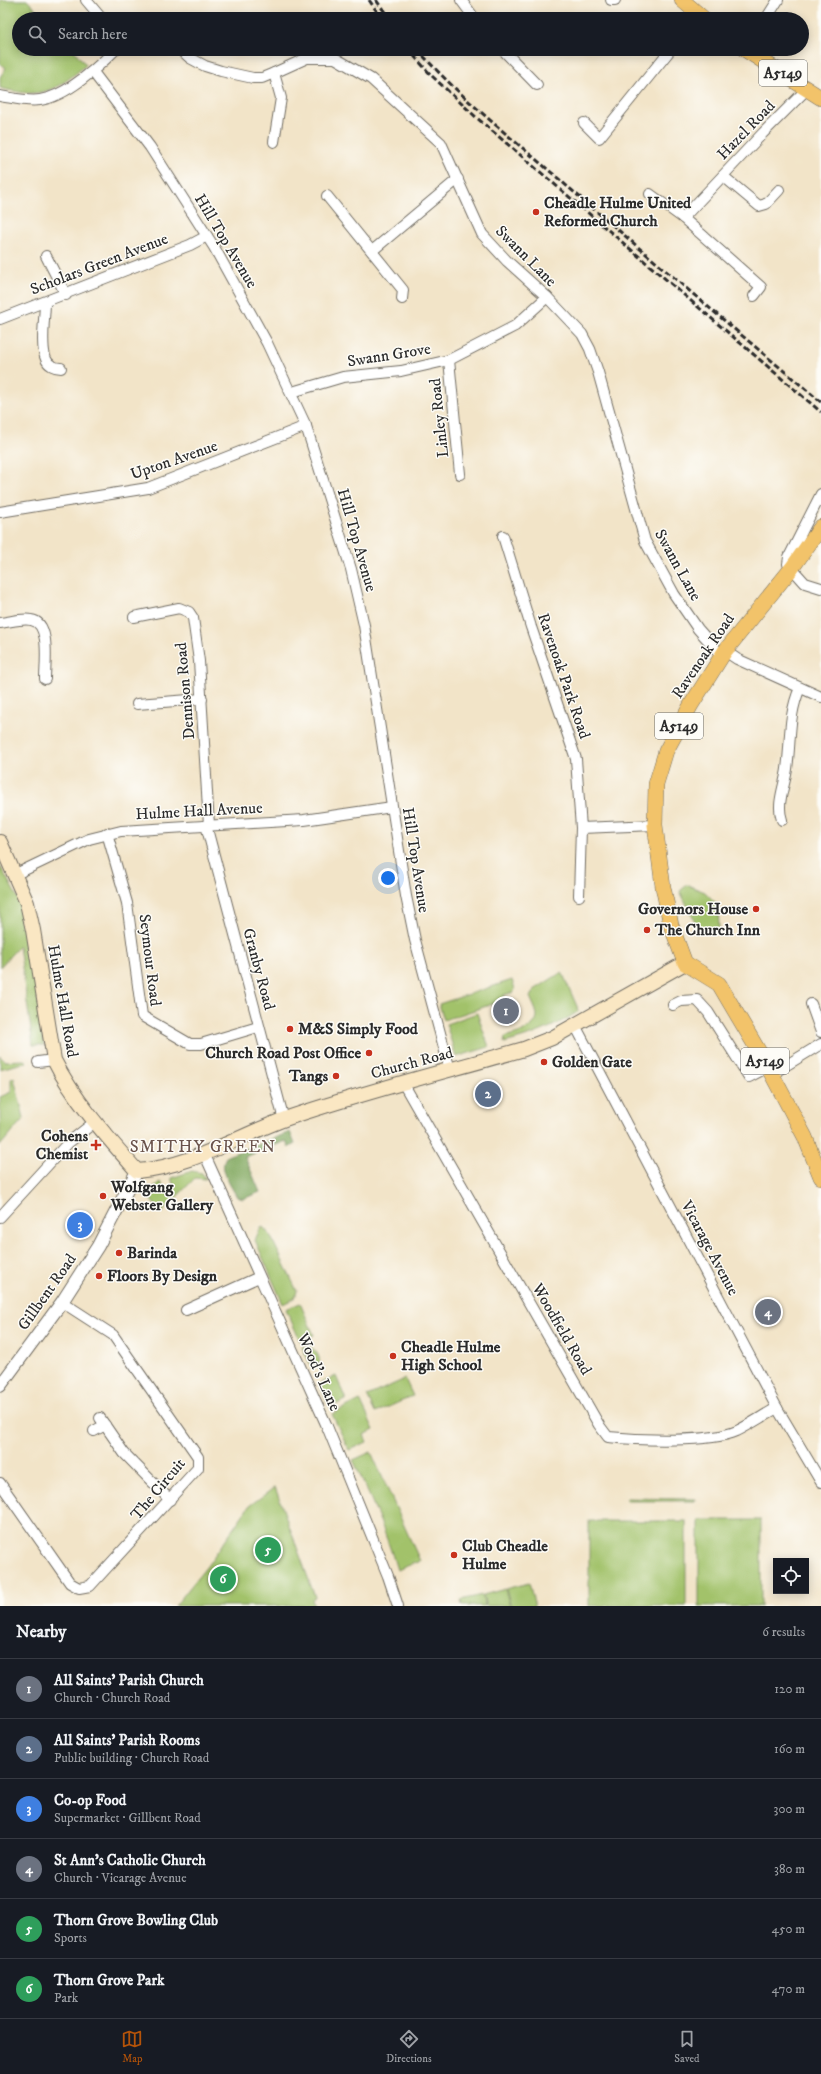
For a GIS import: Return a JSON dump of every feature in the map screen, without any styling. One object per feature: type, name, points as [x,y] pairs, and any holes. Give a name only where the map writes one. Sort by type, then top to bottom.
[{"type":"main road","points":[[682,0],[693,12]]},
{"type":"main road","name":"A5149","points":[[755,56],[821,98]]},
{"type":"main road","name":"Ravenoak Road","points":[[685,963],[671,925],[663,887],[654,825],[656,784],[666,751],[691,705],[724,653],[792,568],[821,527]]},
{"type":"main road","name":"Hulme Hall Road","points":[[0,842],[16,874],[27,903],[34,930],[54,1060],[59,1071],[96,1121],[137,1171]]},
{"type":"main road","name":"A5149","points":[[685,963],[719,984],[770,1071],[805,1138],[821,1177]]},
{"type":"main road","name":"Church Road","points":[[137,1171],[157,1170],[204,1153],[284,1120],[344,1099],[524,1049],[552,1038],[685,963]]},
{"type":"street","points":[[86,0],[96,12]]},
{"type":"street","points":[[461,0],[470,12]]},
{"type":"street","points":[[770,12],[778,0]]},
{"type":"street","points":[[0,96],[26,101],[40,100],[66,89],[94,72],[109,56]]},
{"type":"street","name":"Swann Lane","points":[[188,56],[221,72],[253,78],[262,78],[307,58],[335,58],[371,79],[441,143],[482,234],[507,261],[547,297],[582,334],[590,349],[598,372],[645,541],[674,594],[698,629],[724,653],[821,697]]},
{"type":"street","points":[[509,56],[537,85]]},
{"type":"street","points":[[584,123],[599,138],[665,56]]},
{"type":"street","name":"Hill Top Avenue","points":[[94,72],[150,147],[207,236],[267,343],[292,392],[306,426],[351,569],[364,625],[399,857],[415,940],[450,1070]]},
{"type":"street","points":[[274,73],[281,98],[274,142]]},
{"type":"street","name":"Hazel Road","points":[[683,218],[807,89]]},
{"type":"street","name":"Hazel Road","points":[[723,176],[759,206],[766,204],[779,190]]},
{"type":"street","points":[[372,252],[458,179]]},
{"type":"street","points":[[650,194],[683,218],[761,287],[754,296]]},
{"type":"street","points":[[327,196],[403,290],[402,299]]},
{"type":"street","name":"Scholars Green Avenue","points":[[0,319],[190,245],[207,236]]},
{"type":"street","points":[[46,256],[66,294]]},
{"type":"street","name":"Swann Grove","points":[[292,392],[343,377],[401,371],[449,360],[515,326],[547,297]]},
{"type":"street","points":[[45,302],[44,350],[46,360],[54,368],[61,368]]},
{"type":"street","name":"Linley Road","points":[[449,360],[460,474]]},
{"type":"street","name":"Upton Avenue","points":[[0,512],[148,488],[306,426]]},
{"type":"street","points":[[821,494],[789,557],[788,564],[805,583],[821,588]]},
{"type":"street","name":"Ravenoak Park Road","points":[[503,536],[531,627],[576,759],[581,828],[579,896]]},
{"type":"street","name":"Dennison Road","points":[[134,617],[179,608],[189,612],[193,618],[202,699],[208,825]]},
{"type":"street","points":[[0,623],[30,619],[38,621],[42,626],[45,638],[45,679]]},
{"type":"street","points":[[782,820],[775,803],[788,766],[789,729],[796,697],[800,688]]},
{"type":"street","points":[[137,704],[202,699]]},
{"type":"street","name":"Hulme Hall Avenue","points":[[16,874],[59,852],[107,833],[140,829],[304,820],[392,807]]},
{"type":"street","name":"Granby Road","points":[[208,825],[258,1027],[284,1120]]},
{"type":"street","points":[[581,828],[654,825]]},
{"type":"street","name":"Seymour Road","points":[[107,833],[127,903],[142,1016],[190,1044],[201,1044],[258,1027]]},
{"type":"street","points":[[673,1006],[681,1001],[697,1000],[708,1012],[746,1079],[770,1071],[821,1044]]},
{"type":"street","points":[[811,1004],[821,1032]]},
{"type":"street","name":"Vicarage Avenue","points":[[575,1025],[777,1408],[821,1482]]},
{"type":"street","points":[[38,1062],[54,1060]]},
{"type":"street","name":"Woodfield Road","points":[[403,1083],[599,1425],[608,1437],[625,1439],[712,1438],[736,1431],[777,1408]]},
{"type":"street","points":[[0,1217],[68,1143],[96,1121]]},
{"type":"street","name":"Wood's Lane","points":[[204,1153],[326,1424],[388,1576],[398,1606]]},
{"type":"street","name":"Gillbent Road","points":[[0,1386],[62,1302],[98,1246],[137,1171]]},
{"type":"street","points":[[186,1310],[259,1277]]},
{"type":"street","name":"The Circuit","points":[[0,1483],[70,1583],[79,1588],[90,1586],[198,1468],[198,1457],[113,1335],[62,1302]]},
{"type":"street","points":[[94,1431],[103,1421],[124,1453],[170,1500]]},
{"type":"green space","points":[[0,0],[27,0],[38,12],[12,12],[12,56],[79,56],[86,65],[65,82],[56,87],[47,91],[27,93],[0,88],[0,77],[6,68],[0,64]]},
{"type":"green space","points":[[0,866],[20,902],[34,970],[44,1045],[33,1045],[19,946],[0,967]]},
{"type":"green space","points":[[687,885],[705,892],[718,905],[719,928],[699,930],[680,891]]},
{"type":"green space","points":[[562,972],[579,1011],[561,1022],[543,1030],[504,1043],[505,1037],[525,1030],[533,1024],[537,1015],[530,997],[534,990]]},
{"type":"green space","points":[[512,980],[515,989],[514,992],[504,995],[505,1000],[444,1020],[439,1004]]},
{"type":"green space","points":[[477,1013],[489,1047],[456,1057],[446,1024]]},
{"type":"green space","points":[[0,1056],[5,1061],[24,1060],[27,1062],[0,1069]]},
{"type":"green space","points":[[14,1078],[24,1118],[0,1146],[0,1097],[11,1092],[11,1079]]},
{"type":"green space","points":[[290,1132],[295,1144],[289,1147],[286,1141],[245,1157],[260,1192],[243,1199],[237,1197],[224,1171],[224,1160],[227,1156]]},
{"type":"green space","points":[[192,1171],[202,1173],[206,1179],[195,1178],[161,1213],[146,1193],[160,1182],[165,1192],[175,1188],[171,1178]]},
{"type":"green space","points":[[263,1227],[270,1235],[297,1291],[295,1298],[283,1304],[255,1240],[260,1229]]},
{"type":"green space","points":[[300,1303],[314,1335],[300,1341],[286,1309]]},
{"type":"green space","points":[[309,1346],[319,1356],[319,1364],[312,1368],[302,1347]]},
{"type":"green space","points":[[336,1376],[346,1400],[330,1407],[319,1384]]},
{"type":"green space","points":[[405,1379],[413,1396],[375,1413],[367,1396]]},
{"type":"green space","points":[[360,1400],[374,1430],[364,1435],[367,1442],[349,1450],[332,1414]]},
{"type":"green space","points":[[371,1452],[420,1561],[397,1570],[377,1514],[353,1460]]},
{"type":"green space","points":[[275,1487],[315,1597],[312,1599],[314,1606],[175,1606],[207,1566],[249,1506]]},
{"type":"green space","points":[[626,1498],[695,1499],[695,1501],[626,1501]]},
{"type":"green space","points":[[699,1520],[761,1520],[761,1606],[699,1606]]},
{"type":"green space","points":[[589,1521],[686,1521],[686,1606],[589,1606]]},
{"type":"green space","points":[[529,1583],[535,1606],[511,1606],[506,1589]]},
{"type":"green space","points":[[505,1589],[510,1606],[486,1606],[483,1595]]},
{"type":"green space","points":[[482,1595],[485,1606],[462,1606],[461,1600]]},
{"type":"railway","points":[[369,0],[377,12]]},
{"type":"railway","points":[[376,0],[385,12]]},
{"type":"railway","points":[[414,56],[432,76],[477,118],[821,412]]},
{"type":"railway","points":[[423,56],[452,86],[490,120],[821,402]]},
{"type":"place","name":"Cheadle Hulme United Reformed Church","points":[[536,212]]},
{"type":"place","name":"Governors House","points":[[756,909]]},
{"type":"place","name":"The Church Inn","points":[[647,930]]},
{"type":"place","name":"All Saints' Parish Church","points":[[506,1011]]},
{"type":"place","name":"M&S Simply Food","points":[[290,1029]]},
{"type":"place","name":"Church Road Post Office","points":[[369,1053]]},
{"type":"place","name":"Golden Gate","points":[[544,1062]]},
{"type":"place","name":"Tangs","points":[[336,1076]]},
{"type":"place","name":"All Saints' Parish Rooms","points":[[488,1094]]},
{"type":"place","name":"Cohens Chemist","points":[[96,1145]]},
{"type":"place","name":"Wolfgang Webster Gallery","points":[[103,1196]]},
{"type":"place","name":"Co-op Food","points":[[80,1225]]},
{"type":"place","name":"Barinda","points":[[119,1253]]},
{"type":"place","name":"Floors By Design","points":[[99,1276]]},
{"type":"place","name":"St Ann's Catholic Church","points":[[768,1312]]},
{"type":"place","name":"Cheadle Hulme High School","points":[[393,1356]]},
{"type":"place","name":"Thorn Grove Bowling Club","points":[[268,1550]]},
{"type":"place","name":"Club Cheadle Hulme","points":[[454,1555]]},
{"type":"place","name":"Thorn Grove Park","points":[[223,1579]]},
{"type":"district","name":"SMITHY GREEN","points":[[203,1147]]}]
